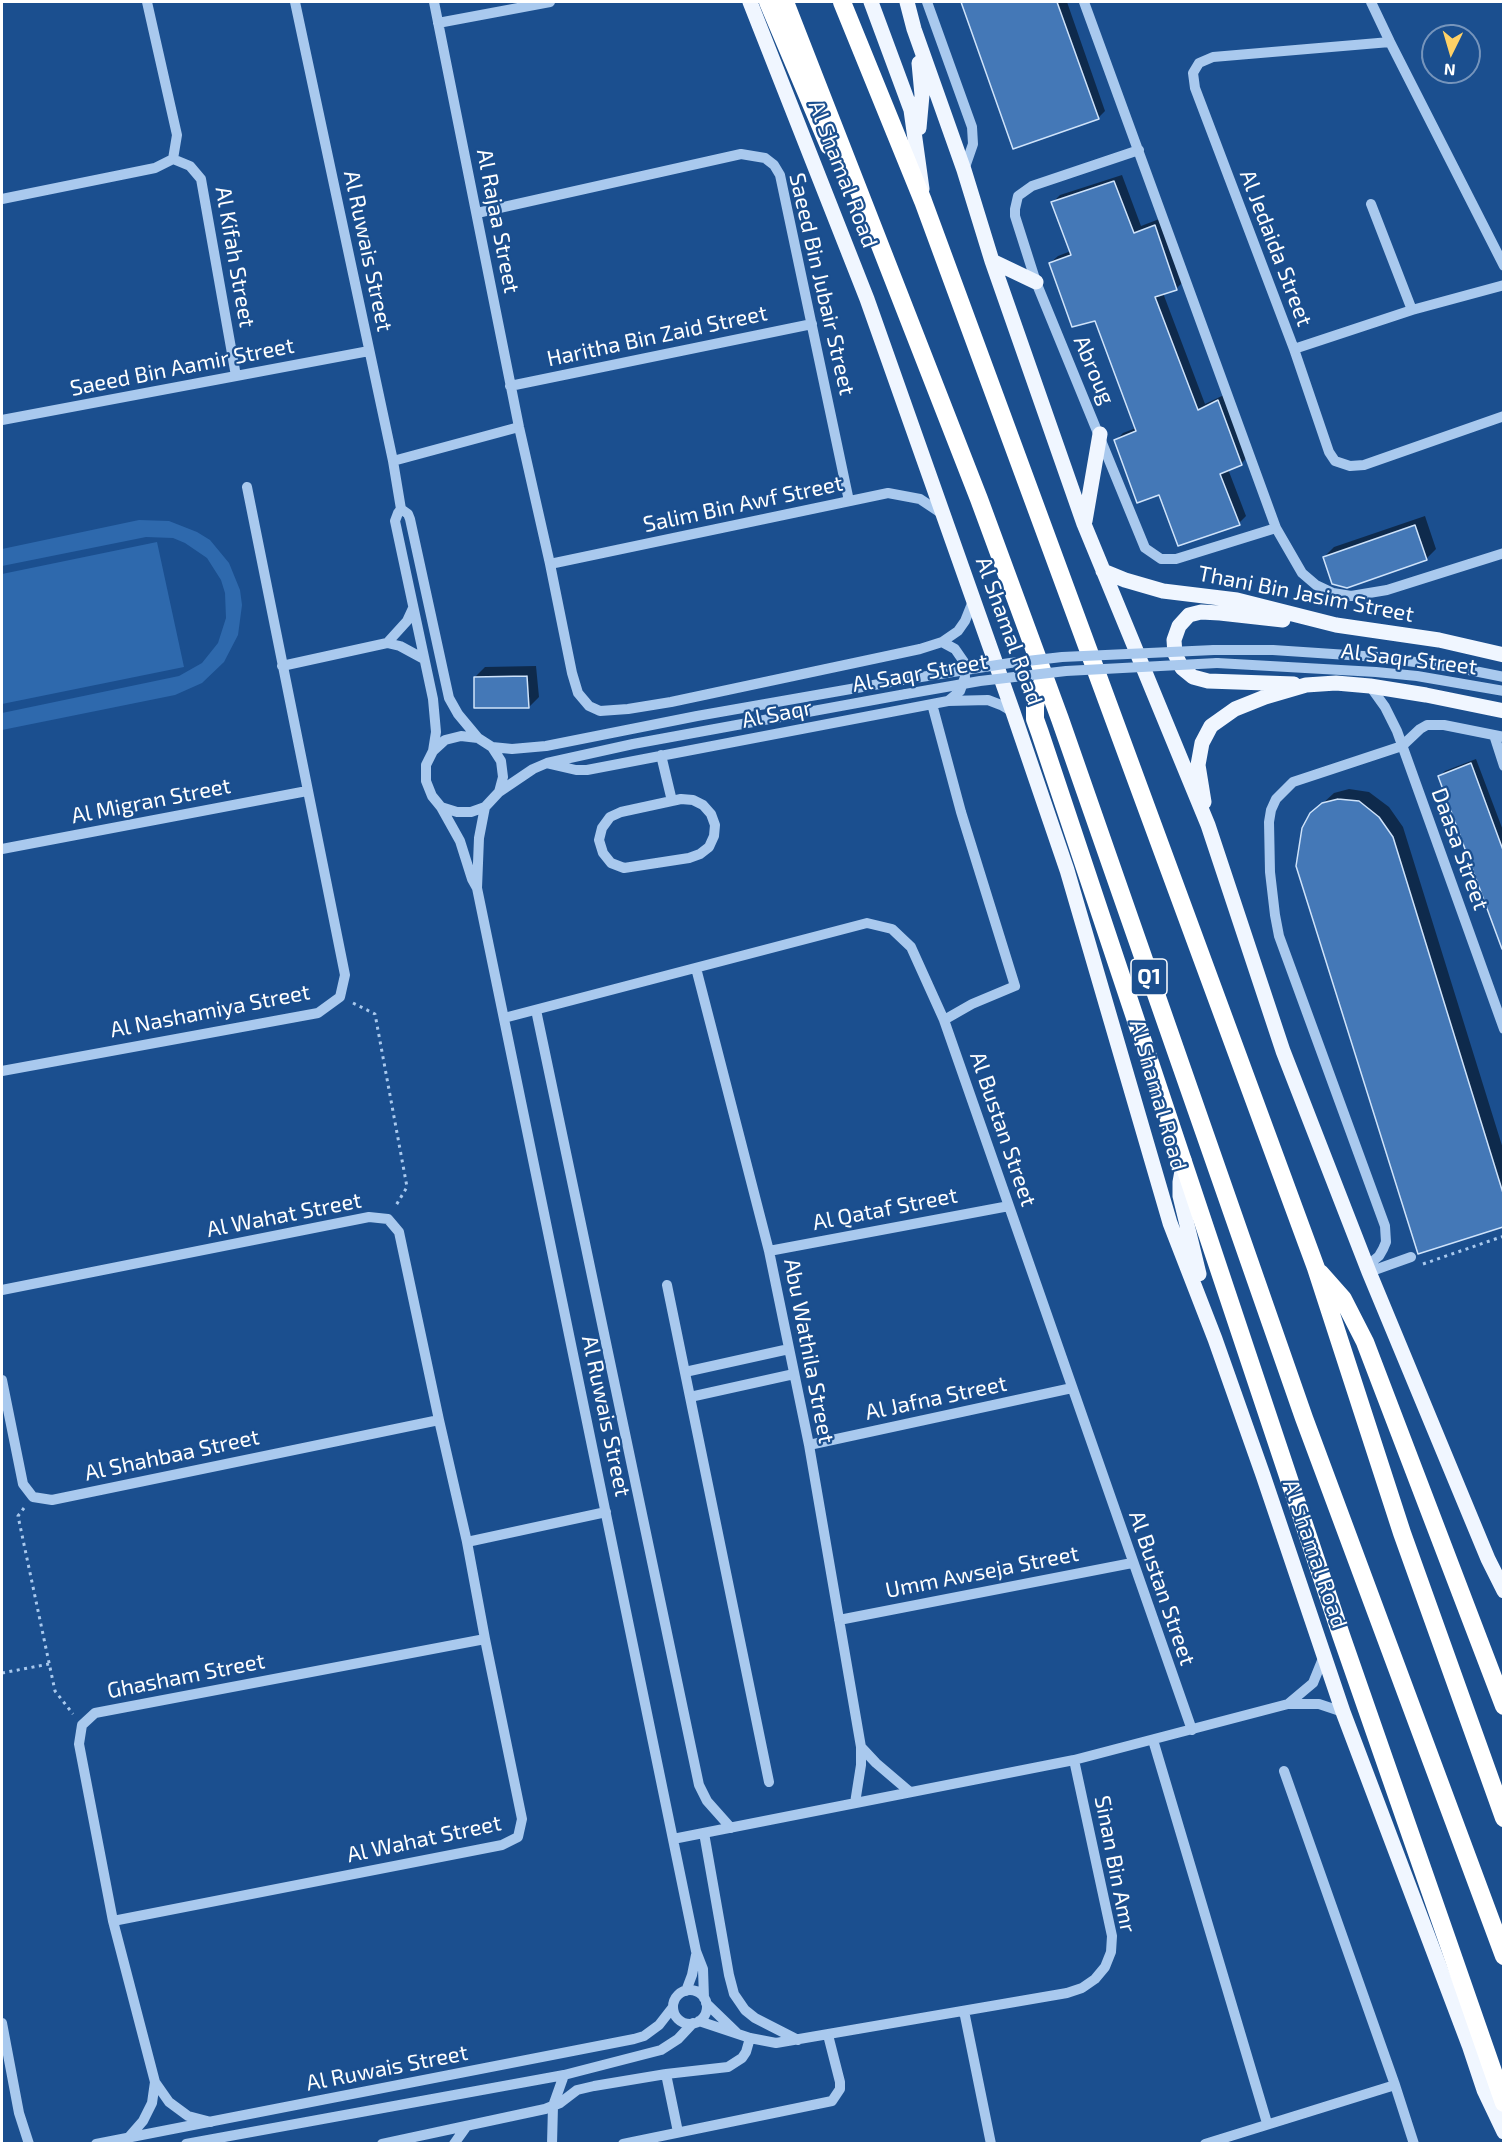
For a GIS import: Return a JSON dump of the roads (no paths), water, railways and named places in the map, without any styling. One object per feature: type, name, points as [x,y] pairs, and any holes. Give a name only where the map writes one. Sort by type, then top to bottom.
[{"type":"highway","points":[[768,2],[835,159],[863,201]]},
{"type":"highway","name":"Al Shamal Road","points":[[785,2],[975,488],[1206,1134],[1304,1418],[1503,1956]]},
{"type":"highway","name":"Q1","points":[[842,2],[923,201],[1316,1268],[1405,1544],[1503,1818]]},
{"type":"highway","points":[[1044,679],[1037,694],[1035,719],[1341,1635],[1503,2103]]},
{"type":"highway","points":[[1316,1268],[1343,1299],[1365,1342],[1503,1706]]},
{"type":"main road","name":"Al Shamal Road","points":[[750,2],[867,299],[1067,870],[1170,1223],[1215,1339],[1343,1712],[1484,2090],[1503,2132]]},
{"type":"main road","points":[[871,2],[907,96],[915,136],[923,201]]},
{"type":"main road","points":[[907,2],[992,261],[1084,524],[1208,825],[1283,1051],[1368,1269],[1503,1591]]},
{"type":"main road","points":[[914,29],[922,94],[922,114],[915,136]]},
{"type":"main road","points":[[992,261],[1036,282]]},
{"type":"main road","points":[[1084,524],[1100,434]]},
{"type":"main road","name":"Thani Bin Jasim Street","points":[[1103,571],[1163,591],[1237,600],[1336,626],[1439,640],[1503,655]]},
{"type":"main road","points":[[1336,626],[1201,612],[1189,615],[1179,626],[1174,640],[1175,654],[1182,668],[1193,677],[1208,681],[1306,685],[1336,683],[1370,686],[1460,701],[1503,711]]},
{"type":"main road","points":[[1208,825],[1198,765],[1202,743],[1211,726],[1235,709],[1306,685]]},
{"type":"main road","points":[[1184,1160],[1180,1196],[1215,1339]]},
{"type":"street","points":[[2,199],[155,168],[173,159],[177,135],[147,2]]},
{"type":"street","name":"Al Ruwais Street","points":[[295,2],[393,461],[401,510]]},
{"type":"street","name":"Al Rajaa Street","points":[[434,2],[510,386],[572,673],[578,693],[589,706],[600,711]]},
{"type":"street","points":[[438,23],[550,2]]},
{"type":"street","points":[[927,2],[972,127],[973,144],[964,170]]},
{"type":"street","points":[[1084,2],[1276,528],[1302,573],[1316,585],[1351,596],[1386,590],[1503,554]]},
{"type":"street","points":[[1371,2],[1503,266]]},
{"type":"street","points":[[914,29],[933,21]]},
{"type":"street","name":"Al Jedaida Street","points":[[1390,42],[1213,57],[1199,63],[1193,73],[1195,88],[1294,349],[1329,452],[1335,461],[1350,466],[1364,465],[1503,416]]},
{"type":"street","name":"Abroug","points":[[1139,150],[1032,186],[1018,196],[1015,216],[1036,282],[1145,548],[1156,557],[1176,559],[1276,528]]},
{"type":"street","name":"Saeed Bin Jubair Street","points":[[477,213],[741,154],[765,158],[774,165],[780,175],[849,501]]},
{"type":"street","name":"Al Kifah Street","points":[[173,159],[190,166],[201,179],[236,376]]},
{"type":"street","points":[[1371,204],[1412,310]]},
{"type":"street","points":[[1294,349],[1412,310],[1503,285]]},
{"type":"street","name":"Haritha Bin Zaid Street","points":[[510,386],[812,324]]},
{"type":"street","name":"Saeed Bin Aamir Street","points":[[2,420],[369,351]]},
{"type":"street","points":[[393,461],[519,427]]},
{"type":"street","name":"Al Nashamiya Street","points":[[2,1071],[318,1013],[340,997],[345,975],[247,486]]},
{"type":"street","name":"Salim Bin Awf Street","points":[[550,564],[888,493],[920,499],[941,513]]},
{"type":"street","points":[[401,510],[408,514],[410,519],[449,698],[458,714],[478,738],[492,747],[501,761],[503,777],[499,792],[485,807],[471,812],[457,812],[441,807],[432,796],[426,781],[426,765],[433,751],[436,732],[435,718],[433,699],[395,520],[401,510]]},
{"type":"street","name":"Al Saqr","points":[[600,711],[671,702],[920,649],[942,642],[958,631],[973,601]]},
{"type":"street","points":[[387,643],[406,621],[413,608]]},
{"type":"street","points":[[942,642],[955,649],[964,662],[965,677],[960,691],[948,701]]},
{"type":"street","points":[[282,666],[387,643],[400,646],[424,659]]},
{"type":"street","name":"Al Saqr Street","points":[[492,747],[512,749],[546,746],[697,716],[902,680],[1062,657],[1214,650],[1273,650],[1378,657],[1503,677]]},
{"type":"street","name":"Al Saqr Street","points":[[499,792],[533,769],[547,763],[633,744],[980,681],[1066,670],[1217,663],[1417,676],[1503,691]]},
{"type":"street","name":"Daasa Street","points":[[1370,686],[1391,719],[1402,746],[1503,1029]]},
{"type":"street","name":"Al Saqr","points":[[547,763],[576,770],[587,770],[948,701],[988,700],[1013,712]]},
{"type":"street","points":[[932,704],[961,812],[1015,986],[972,1004],[944,1020]]},
{"type":"street","points":[[1368,1269],[1379,1256],[1386,1242],[1385,1226],[1279,936],[1271,894],[1269,822],[1271,810],[1276,799],[1293,782],[1402,746],[1420,729],[1436,724],[1499,736],[1503,766]]},
{"type":"street","points":[[433,751],[446,740],[461,736],[478,738]]},
{"type":"street","points":[[661,755],[672,801]]},
{"type":"street","name":"Al Migran Street","points":[[2,849],[307,791]]},
{"type":"street","points":[[693,800],[704,805],[715,825],[714,836],[709,847],[700,855],[636,867],[624,868],[611,863],[603,853],[599,840],[602,828],[610,817],[621,812],[672,801],[693,800]]},
{"type":"street","name":"Al Ruwais Street","points":[[441,807],[460,841],[471,877],[477,888]]},
{"type":"street","name":"Al Ruwais Street","points":[[485,807],[479,838],[477,888],[696,1951],[703,1969],[705,2000]]},
{"type":"street","name":"Al Bustan Street","points":[[504,1018],[867,923],[892,929],[911,947],[944,1020],[1192,1730]]},
{"type":"street","name":"Abu Wathila Street","points":[[696,968],[769,1251],[809,1445],[861,1747],[861,1766],[855,1803]]},
{"type":"street","points":[[536,1010],[699,1785],[707,1802],[731,1828]]},
{"type":"street","name":"Al Qataf Street","points":[[769,1251],[1009,1206]]},
{"type":"street","name":"Al Wahat Street","points":[[2,1290],[369,1217],[388,1219],[399,1232],[439,1420],[468,1542],[485,1639],[522,1819],[518,1838],[502,1845],[113,1922]]},
{"type":"street","points":[[1368,1269],[1414,1262]]},
{"type":"street","points":[[667,1285],[769,1782]]},
{"type":"street","points":[[685,1372],[789,1349]]},
{"type":"street","points":[[690,1397],[794,1374]]},
{"type":"street","name":"Al Shahbaa Street","points":[[2,1380],[23,1484],[33,1497],[51,1500],[439,1420]]},
{"type":"street","name":"Al Jafna Street","points":[[809,1445],[1072,1388]]},
{"type":"street","points":[[468,1542],[606,1512]]},
{"type":"street","name":"Umm Awseja Street","points":[[839,1620],[1132,1563]]},
{"type":"street","name":"Ghasham Street","points":[[113,1922],[79,1744],[81,1725],[95,1713],[485,1639]]},
{"type":"street","points":[[1288,1704],[1312,1683],[1324,1656]]},
{"type":"street","points":[[673,1839],[1074,1760],[1288,1704],[1319,1704],[1343,1712]]},
{"type":"street","points":[[1153,1740],[1267,2124]]},
{"type":"street","points":[[861,1747],[910,1792]]},
{"type":"street","name":"Sinan Bin Amr","points":[[696,2022],[776,2043],[1067,1993],[1082,1988],[1095,1979],[1105,1967],[1111,1952],[1112,1936],[1074,1760]]},
{"type":"street","points":[[1284,1771],[1414,2144]]},
{"type":"street","points":[[704,1833],[734,1994],[745,2010],[755,2018],[799,2040]]},
{"type":"street","points":[[113,1922],[155,2082],[169,2102],[188,2116],[211,2122]]},
{"type":"street","name":"Al Ruwais Street","points":[[686,1990],[694,1967],[696,1951]]},
{"type":"street","points":[[686,1990],[699,1993],[705,2000],[706,2010],[696,2022],[687,2024],[677,2018],[673,2007],[676,1996],[686,1990]]},
{"type":"street","name":"Sinan Bin Amr","points":[[705,2000],[738,2034]]},
{"type":"street","name":"Al Ruwais Street","points":[[96,2144],[634,2039],[644,2036],[659,2025],[673,2007]]},
{"type":"street","points":[[964,2012],[991,2144]]},
{"type":"street","name":"Al Ruwais Street","points":[[186,2144],[564,2074],[662,2050],[696,2022]]},
{"type":"street","points":[[2,2023],[19,2113],[29,2144]]},
{"type":"street","points":[[623,2144],[832,2101],[840,2090],[840,2082],[828,2035]]},
{"type":"street","points":[[382,2144],[553,2106],[578,2090],[589,2087],[666,2074],[728,2067],[746,2052],[750,2038]]},
{"type":"street","points":[[552,2144],[553,2106],[564,2074]]},
{"type":"street","points":[[666,2074],[678,2132]]},
{"type":"street","points":[[129,2137],[143,2121],[152,2103],[155,2082]]},
{"type":"street","points":[[1205,2144],[1395,2085]]},
{"type":"street","points":[[454,2144],[466,2127]]}]
